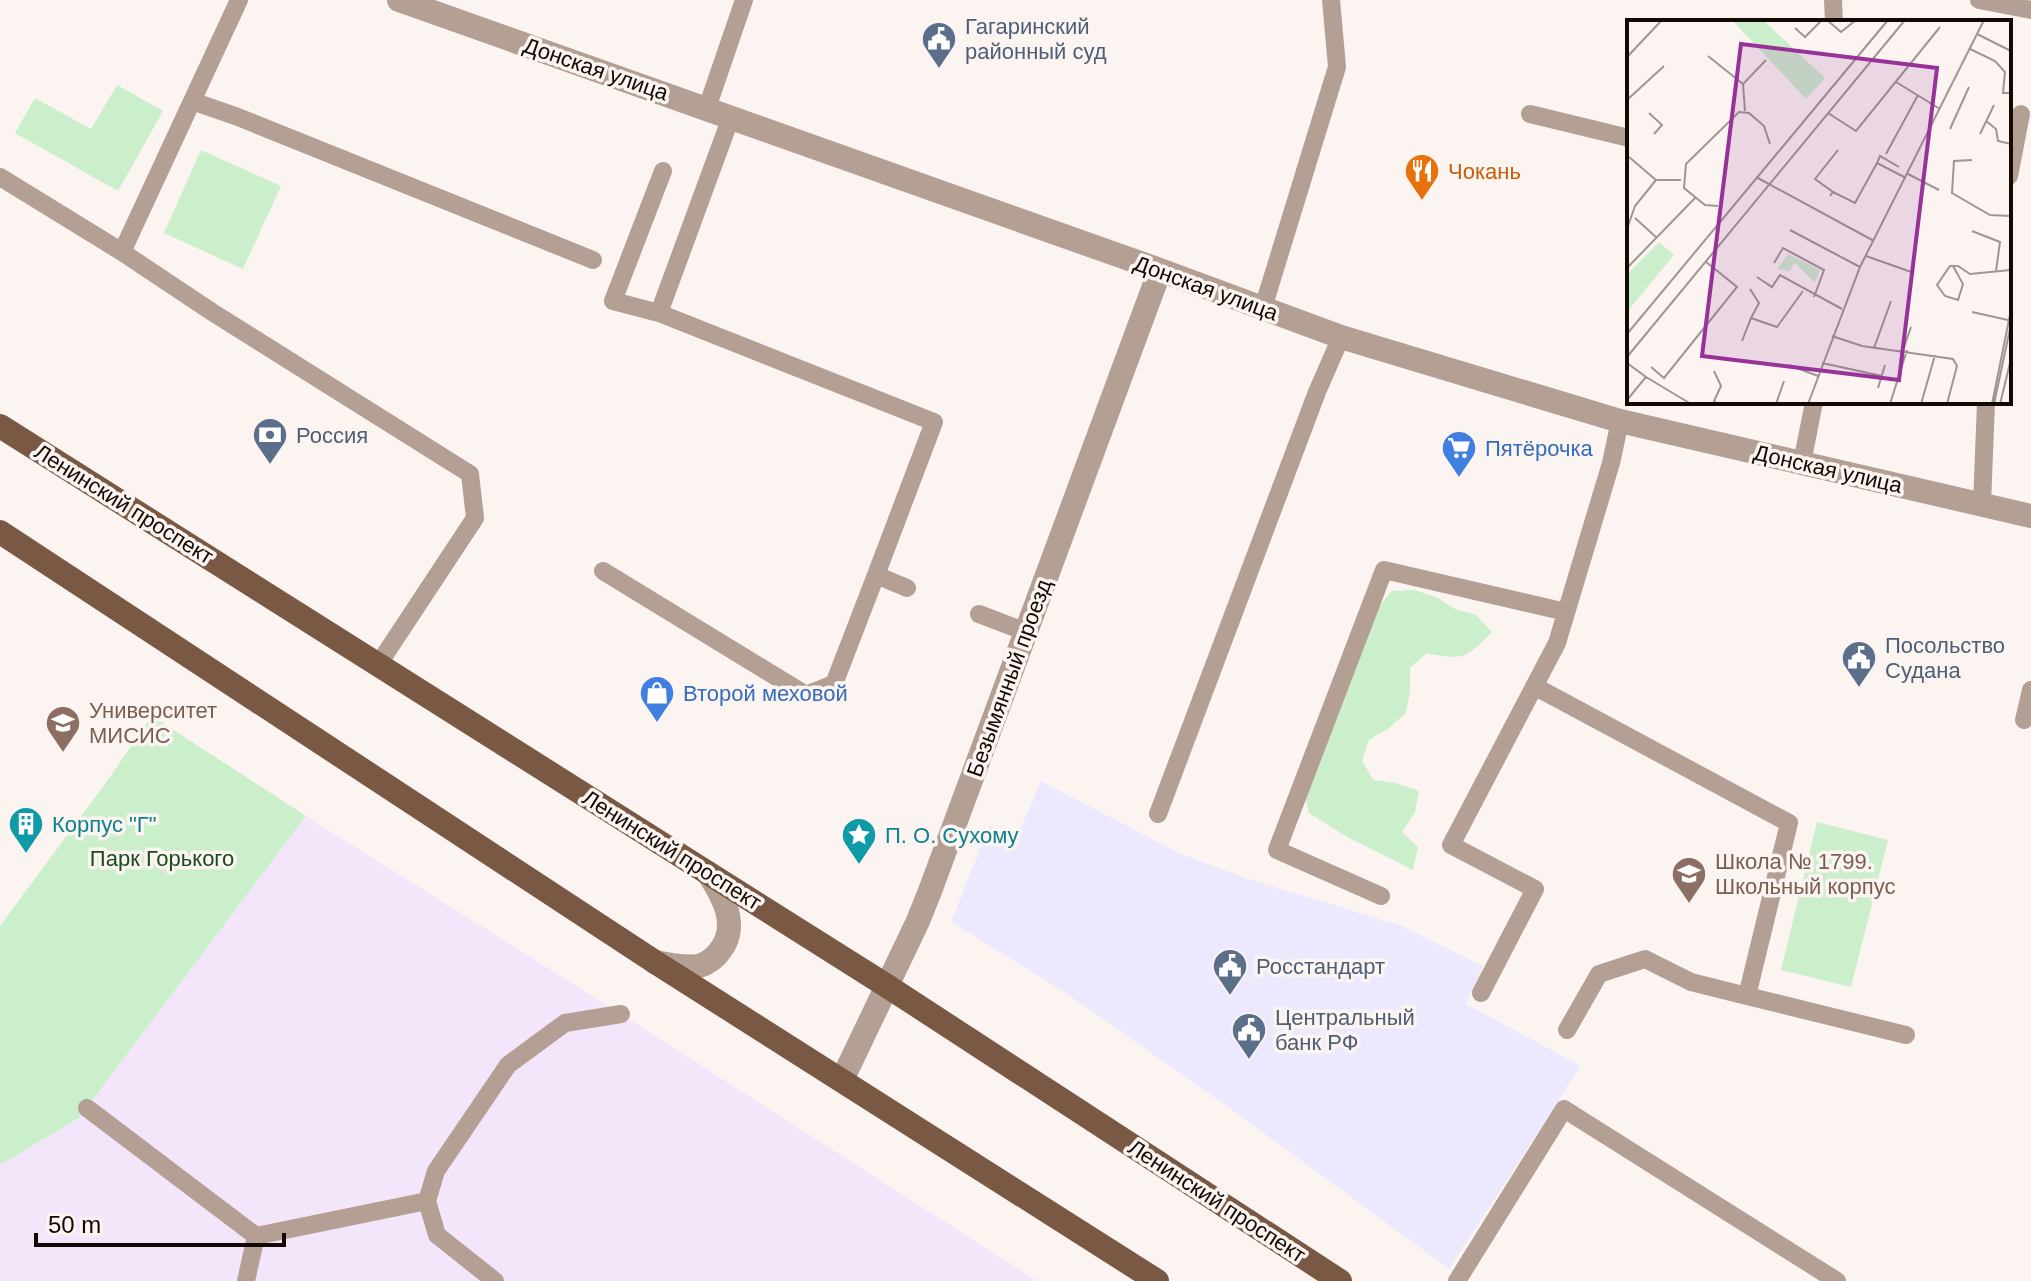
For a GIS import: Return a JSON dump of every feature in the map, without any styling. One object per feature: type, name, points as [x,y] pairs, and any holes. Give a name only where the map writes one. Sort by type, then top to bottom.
[{"type":"main road","name":"Ленинский проспект","points":[[0,426],[887,986],[1340,1281]]},
{"type":"main road","points":[[0,532],[655,962],[1157,1281]]},
{"type":"street","name":"Донская улица","points":[[399,0],[1341,337],[1620,421],[2031,516]]},
{"type":"street","name":"Безымянный проезд","points":[[842,1080],[930,891],[1160,270]]},
{"type":"street","points":[[655,962],[677,966],[701,965],[717,956],[729,939],[729,913],[720,890],[708,873]]},
{"type":"lane","points":[[122,252],[239,0]]},
{"type":"lane","points":[[707,108],[744,0]]},
{"type":"lane","points":[[1263,308],[1337,67],[1331,0]]},
{"type":"lane","points":[[1831,0],[1834,20]]},
{"type":"lane","points":[[1979,0],[2031,10]]},
{"type":"lane","points":[[192,101],[593,260]]},
{"type":"lane","points":[[1530,114],[1627,138]]},
{"type":"lane","points":[[2011,165],[2020,114]]},
{"type":"lane","points":[[659,313],[731,117]]},
{"type":"lane","points":[[603,571],[806,695],[834,684],[934,422],[659,313],[613,301],[663,171]]},
{"type":"lane","points":[[0,177],[470,474],[475,518],[378,665]]},
{"type":"lane","points":[[1158,814],[1317,392],[1341,337]]},
{"type":"lane","points":[[1802,463],[1814,404]]},
{"type":"lane","points":[[1982,505],[1986,404]]},
{"type":"lane","points":[[1481,993],[1535,889],[1451,845],[1557,643],[1611,463],[1620,421]]},
{"type":"lane","points":[[1381,896],[1277,850],[1384,570],[1566,612]]},
{"type":"lane","points":[[876,575],[907,588]]},
{"type":"lane","points":[[979,614],[1026,632]]},
{"type":"lane","points":[[1534,686],[1789,823],[1747,996]]},
{"type":"lane","points":[[2024,720],[2031,690]]},
{"type":"lane","points":[[1567,1030],[1599,974],[1645,959],[1691,982],[1906,1035]]},
{"type":"lane","points":[[495,1281],[437,1235],[427,1201],[436,1171],[508,1065],[565,1023],[621,1014]]},
{"type":"lane","points":[[87,1108],[256,1236],[427,1201]]},
{"type":"lane","points":[[1457,1281],[1564,1109],[1837,1281]]},
{"type":"lane","points":[[246,1281],[256,1236]]},
{"type":"shaded area","points":[[1041,781],[1181,854],[1246,878],[1402,926],[1483,966],[1466,1004],[1581,1066],[1449,1269],[1231,1109],[1063,991],[951,922],[989,826],[1017,837]]},
{"type":"shaded area","points":[[306,816],[1037,1281],[0,1281],[0,1165],[79,1118]]},
{"type":"green space","points":[[117,85],[163,111],[118,191],[15,133],[35,98],[91,129]]},
{"type":"green space","points":[[201,150],[281,186],[243,269],[164,233]]},
{"type":"green space","points":[[1414,590],[1476,615],[1492,632],[1464,655],[1449,657],[1427,653],[1410,668],[1406,713],[1369,740],[1362,760],[1373,780],[1396,783],[1419,791],[1415,812],[1402,832],[1418,847],[1413,870],[1349,838],[1309,813],[1304,791],[1377,610],[1391,591]]},
{"type":"green space","name":"Парк Горького","points":[[152,716],[306,816],[79,1118],[0,1165],[0,926]]},
{"type":"green space","points":[[1817,822],[1888,840],[1851,987],[1781,970]]},
{"type":"place","name":"Гагаринский районный суд","points":[[939,70]]},
{"type":"place","name":"Чокань","points":[[1422,202]]},
{"type":"place","name":"Россия","points":[[270,466]]},
{"type":"place","name":"Пятёрочка","points":[[1459,479]]},
{"type":"place","name":"Посольство Судана","points":[[1859,689]]},
{"type":"place","name":"Второй меховой","points":[[657,724]]},
{"type":"place","name":"Университет МИСИС","points":[[63,754]]},
{"type":"place","name":"Корпус \"Г\"","points":[[26,855]]},
{"type":"place","name":"П. О. Сухому","points":[[859,866]]},
{"type":"place","name":"Школа № 1799. Школьный корпус","points":[[1689,905]]},
{"type":"place","name":"Росстандарт","points":[[1230,997]]},
{"type":"place","name":"Центральный банк РФ","points":[[1249,1061]]}]
